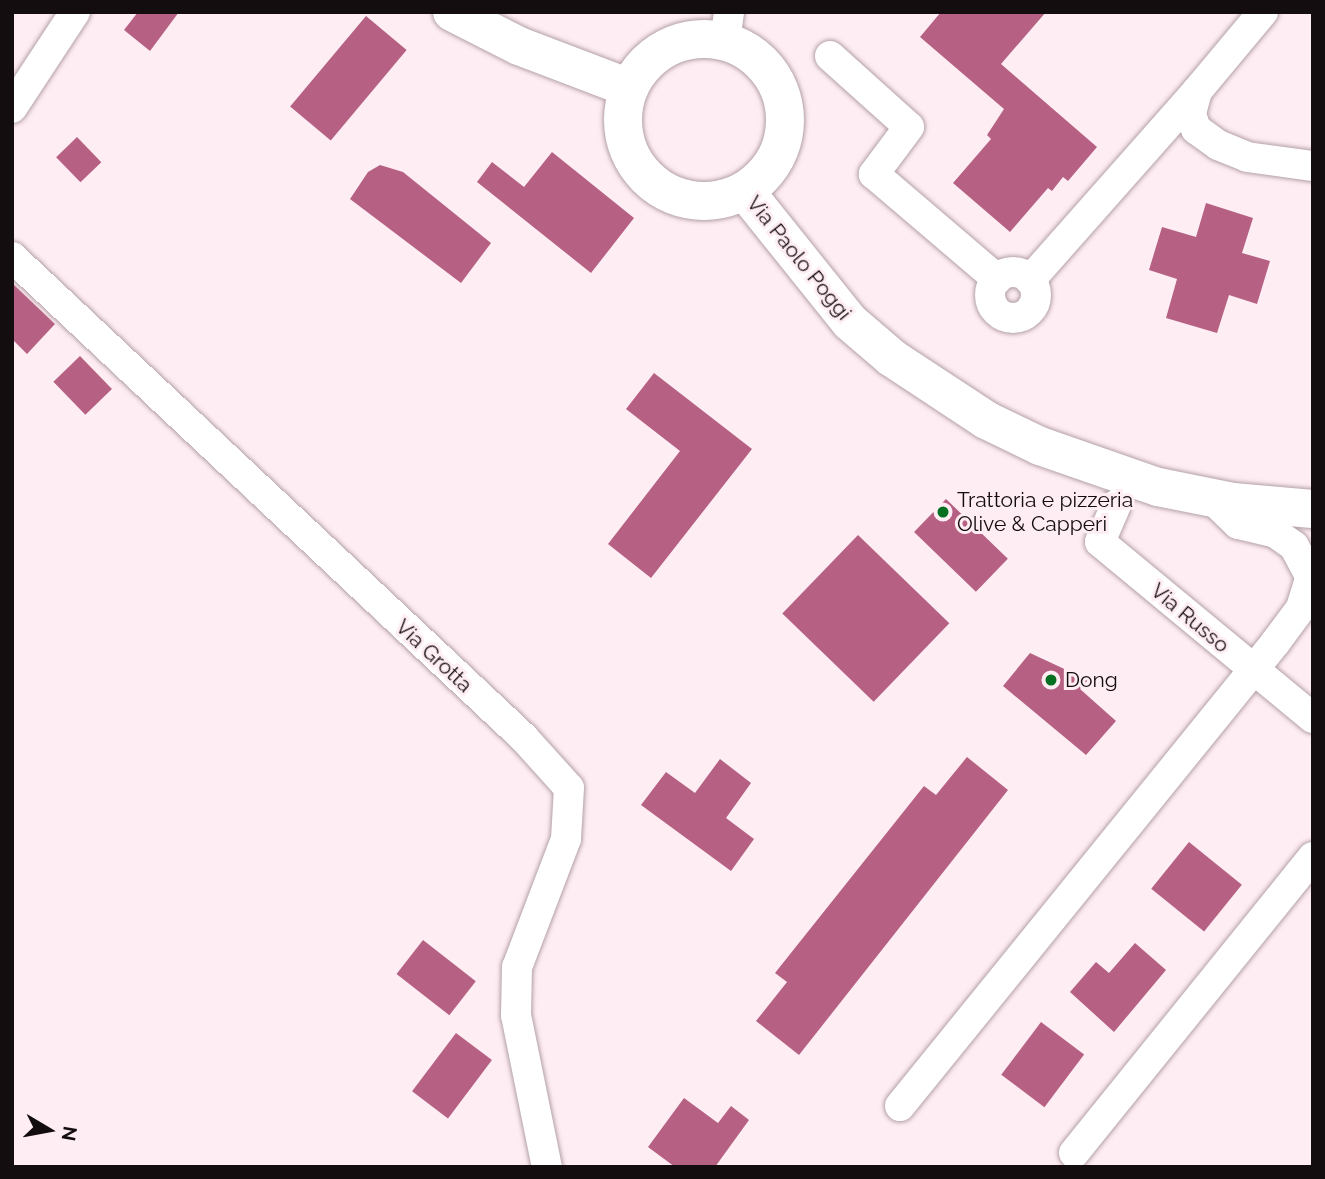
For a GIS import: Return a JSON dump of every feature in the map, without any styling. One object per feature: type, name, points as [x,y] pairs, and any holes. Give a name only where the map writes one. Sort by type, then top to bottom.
[{"type":"main road","points":[[452,12],[519,46],[629,89]]},
{"type":"main road","points":[[727,27],[769,72],[782,96],[786,124],[780,150],[765,174],[745,191],[709,202],[673,196],[657,187],[632,160],[626,143],[624,106],[629,89],[652,57],[668,47],[706,38],[727,27]]},
{"type":"main road","name":"Via Paolo Poggi","points":[[745,191],[850,322],[946,397],[986,420],[1084,463],[1158,487],[1210,498],[1313,509]]},
{"type":"street","points":[[12,108],[75,12]]},
{"type":"street","points":[[1030,280],[1263,12]]},
{"type":"street","points":[[831,55],[909,127],[874,174],[997,279]]},
{"type":"street","points":[[1197,91],[1191,114],[1196,129],[1218,145],[1247,157],[1313,166]]},
{"type":"street","name":"Via Grotta","points":[[12,257],[524,737],[569,789],[566,839],[517,967],[516,1015],[547,1167]]},
{"type":"street","points":[[1013,272],[1030,280],[1036,290],[1034,305],[1024,316],[1009,319],[992,305],[990,290],[997,279],[1013,272]]},
{"type":"street","points":[[900,1106],[1301,608],[1312,573],[1294,546],[1274,532],[1238,524],[1210,498]]},
{"type":"street","name":"Via Russo","points":[[1116,505],[1100,541],[1252,672],[1313,718]]},
{"type":"street","points":[[1074,1153],[1313,857]]},
{"type":"building","points":[[138,12],[179,12],[150,51],[124,30]]},
{"type":"building","points":[[941,12],[1046,12],[1001,64],[1097,147],[1068,181],[1063,177],[1052,191],[1048,188],[1010,232],[953,183],[991,139],[987,135],[1004,109],[920,37]]},
{"type":"building","points":[[366,16],[407,50],[331,140],[290,106]]},
{"type":"building","points":[[77,137],[101,162],[80,182],[56,157]]},
{"type":"building","points":[[552,152],[634,218],[591,273],[477,182],[492,162],[524,187]]},
{"type":"building","points":[[380,165],[403,172],[491,243],[461,283],[350,199],[368,172]]},
{"type":"building","points":[[1206,203],[1253,218],[1242,253],[1270,261],[1257,304],[1229,295],[1217,333],[1166,318],[1177,279],[1149,270],[1162,227],[1196,237]]},
{"type":"building","points":[[12,283],[55,324],[27,354],[12,339]]},
{"type":"building","points":[[80,356],[112,389],[85,415],[53,382]]},
{"type":"building","points":[[654,373],[752,449],[651,578],[608,544],[680,451],[626,409]]},
{"type":"building","points":[[946,499],[1008,559],[976,592],[914,532]]},
{"type":"building","points":[[858,535],[949,623],[874,702],[782,613]]},
{"type":"building","points":[[1030,653],[1088,680],[1080,689],[1116,721],[1086,755],[1003,686]]},
{"type":"building","points":[[967,757],[1008,790],[799,1055],[756,1021],[787,982],[775,973],[924,786],[936,795]]},
{"type":"building","points":[[720,759],[751,783],[726,818],[754,839],[731,871],[641,805],[666,772],[695,793]]},
{"type":"building","points":[[1189,842],[1242,885],[1204,931],[1151,889]]},
{"type":"building","points":[[423,940],[476,981],[449,1015],[397,974]]},
{"type":"building","points":[[1135,943],[1166,970],[1114,1032],[1070,992],[1096,962],[1109,973]]},
{"type":"building","points":[[1041,1022],[1084,1054],[1044,1107],[1001,1075]]},
{"type":"building","points":[[456,1033],[492,1060],[448,1118],[412,1091]]},
{"type":"building","points":[[684,1098],[718,1123],[731,1106],[749,1120],[715,1167],[675,1167],[648,1147]]},
{"type":"place","name":"Trattoria e pizzeria Olive & Capperi","points":[[943,512]]},
{"type":"place","name":"Dong","points":[[1051,680]]}]
